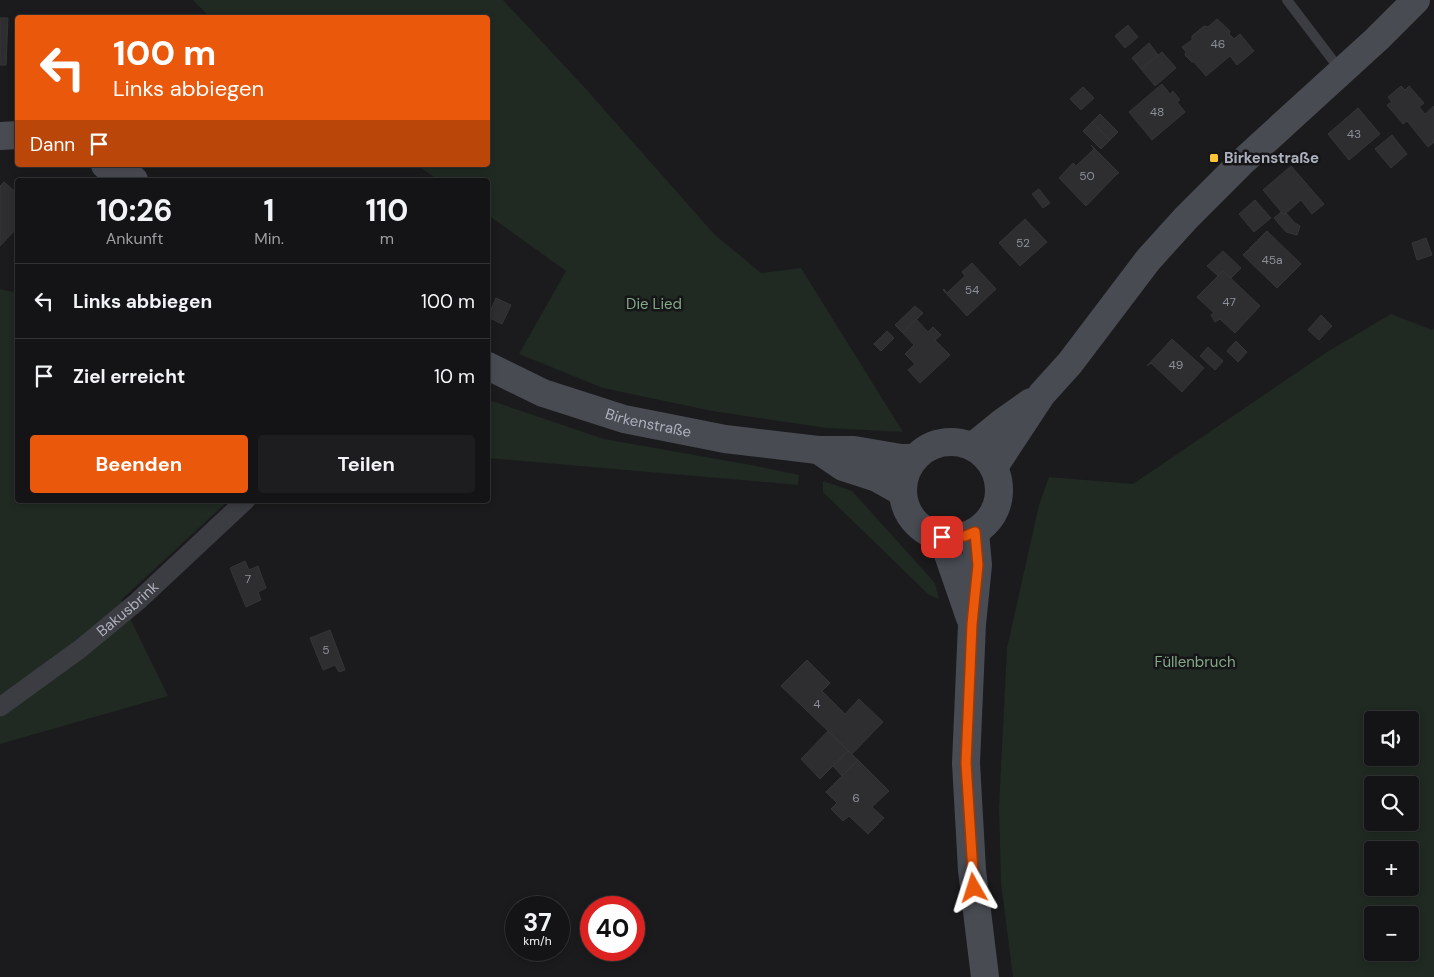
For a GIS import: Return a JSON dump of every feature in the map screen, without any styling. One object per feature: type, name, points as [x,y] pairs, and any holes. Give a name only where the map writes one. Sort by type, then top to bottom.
[{"type":"street","points":[[994,467],[1042,394],[1070,362],[1148,260],[1186,218],[1241,163],[1341,72],[1416,0]]},
{"type":"street","points":[[0,136],[15,134]]},
{"type":"street","points":[[109,167],[130,178]]},
{"type":"street","name":"Birkenstraße","points":[[490,367],[543,393],[624,419],[725,439],[818,450],[854,450],[901,458],[914,458]]},
{"type":"street","points":[[973,446],[1042,394]]},
{"type":"street","points":[[941,442],[957,442],[973,446],[985,455],[994,467],[1000,491],[997,504],[989,520],[975,532],[965,536],[942,537],[930,533],[919,526],[910,516],[905,504],[902,492],[908,468],[914,458],[930,446],[941,442]]},
{"type":"street","name":"Birkenstraße","points":[[818,450],[843,467],[877,478],[902,492]]},
{"type":"street","name":"Bakusbrink","points":[[0,706],[80,649],[138,601],[243,503]]},
{"type":"street","points":[[975,532],[978,565],[972,624],[966,763],[972,870],[985,977]]},
{"type":"street","points":[[942,537],[972,624]]},
{"type":"lane","points":[[1287,0],[1341,72]]},
{"type":"green space","name":"Die Lied","points":[[193,0],[503,0],[586,89],[714,234],[761,273],[801,268],[903,432],[827,428],[712,411],[603,388],[519,354],[566,271],[490,216],[490,178],[435,178],[420,167],[490,167],[490,15],[208,15]]},
{"type":"green space","points":[[0,289],[15,293],[15,503],[226,503],[121,600],[168,696],[0,744]]},
{"type":"green space","name":"Füllenbruch","points":[[1391,314],[1432,330],[1434,328],[1434,977],[1013,977],[1001,883],[999,807],[1007,648],[1039,505],[1049,477],[1133,484],[1327,352]]},
{"type":"green space","points":[[492,401],[604,439],[799,475],[798,485],[490,458],[490,403]]},
{"type":"green space","points":[[823,481],[852,491],[935,583],[939,599],[929,595],[823,492]]},
{"type":"building","points":[[0,18],[8,18],[6,65],[0,65]]},
{"type":"building","points":[[1217,19],[1230,31],[1229,34],[1234,39],[1240,34],[1254,51],[1237,65],[1230,56],[1206,76],[1185,55],[1186,52],[1182,47],[1192,40],[1192,36],[1204,26],[1208,27]]},
{"type":"building","points":[[1128,25],[1138,37],[1125,48],[1115,36]]},
{"type":"building","points":[[1149,43],[1158,55],[1141,69],[1132,58]]},
{"type":"building","points":[[1162,52],[1176,68],[1155,86],[1141,69]]},
{"type":"building","points":[[1162,84],[1170,94],[1173,91],[1180,100],[1177,102],[1185,112],[1152,140],[1129,112]]},
{"type":"building","points":[[1401,86],[1405,90],[1409,86],[1424,103],[1419,107],[1425,114],[1434,106],[1434,142],[1428,147],[1407,121],[1403,124],[1387,105],[1392,102],[1388,97]]},
{"type":"building","points":[[1083,87],[1094,98],[1081,110],[1070,99]]},
{"type":"building","points":[[1358,108],[1380,134],[1349,160],[1328,134]]},
{"type":"building","points":[[1100,114],[1118,132],[1110,140],[1092,122]]},
{"type":"building","points":[[1092,122],[1110,140],[1101,149],[1083,131]]},
{"type":"building","points":[[1392,135],[1407,154],[1391,168],[1375,149]]},
{"type":"building","points":[[1091,145],[1119,173],[1086,206],[1059,178],[1073,163],[1076,166],[1094,149]]},
{"type":"building","points":[[1291,166],[1324,204],[1312,214],[1301,200],[1284,215],[1263,190]]},
{"type":"building","points":[[4,182],[15,191],[15,230],[0,246],[0,186]]},
{"type":"building","points":[[1039,189],[1050,203],[1043,208],[1032,194]]},
{"type":"building","points":[[1255,200],[1271,218],[1254,232],[1239,214]]},
{"type":"building","points":[[1281,212],[1284,215],[1286,213],[1300,226],[1297,235],[1286,232],[1274,218]]},
{"type":"building","points":[[1025,219],[1047,242],[1020,266],[999,243]]},
{"type":"building","points":[[1267,231],[1301,264],[1277,288],[1243,255]]},
{"type":"building","points":[[1426,238],[1432,255],[1417,260],[1412,243]]},
{"type":"building","points":[[1223,251],[1241,268],[1231,278],[1223,271],[1218,276],[1207,266]]},
{"type":"building","points":[[972,263],[996,289],[967,316],[943,290],[947,293],[965,276],[962,272]]},
{"type":"building","points":[[1223,271],[1260,306],[1235,333],[1220,319],[1215,322],[1211,315],[1214,313],[1197,297]]},
{"type":"building","points":[[496,298],[511,305],[502,324],[490,318],[490,312]]},
{"type":"building","points":[[915,306],[923,313],[903,333],[895,325]]},
{"type":"building","points":[[1321,315],[1332,326],[1319,340],[1308,330]]},
{"type":"building","points":[[916,319],[928,332],[933,327],[941,335],[935,340],[950,355],[920,383],[908,370],[915,364],[905,354],[914,345],[903,333]]},
{"type":"building","points":[[887,331],[894,338],[881,351],[874,344]]},
{"type":"building","points":[[1172,339],[1204,368],[1182,392],[1151,363],[1147,366]]},
{"type":"building","points":[[1236,341],[1247,352],[1238,362],[1227,351]]},
{"type":"building","points":[[1208,347],[1223,361],[1215,370],[1200,356]]},
{"type":"building","points":[[245,561],[249,570],[258,566],[266,588],[258,592],[261,600],[246,607],[230,568]]},
{"type":"building","points":[[330,630],[345,670],[339,672],[335,665],[323,670],[310,638]]},
{"type":"building","points":[[807,660],[830,683],[822,691],[845,714],[859,699],[883,722],[852,754],[781,686]]},
{"type":"building","points":[[828,731],[848,751],[820,779],[801,759]]},
{"type":"building","points":[[848,751],[858,760],[842,776],[833,766]]},
{"type":"building","points":[[858,760],[889,791],[872,807],[884,818],[868,834],[849,816],[843,821],[831,809],[837,803],[826,792]]},
{"type":"place","name":"Birkenstraße","points":[[1214,158]]},
{"type":"route","points":[[942,537],[954,538],[975,532],[978,565],[972,624],[966,763],[974,888]]}]
